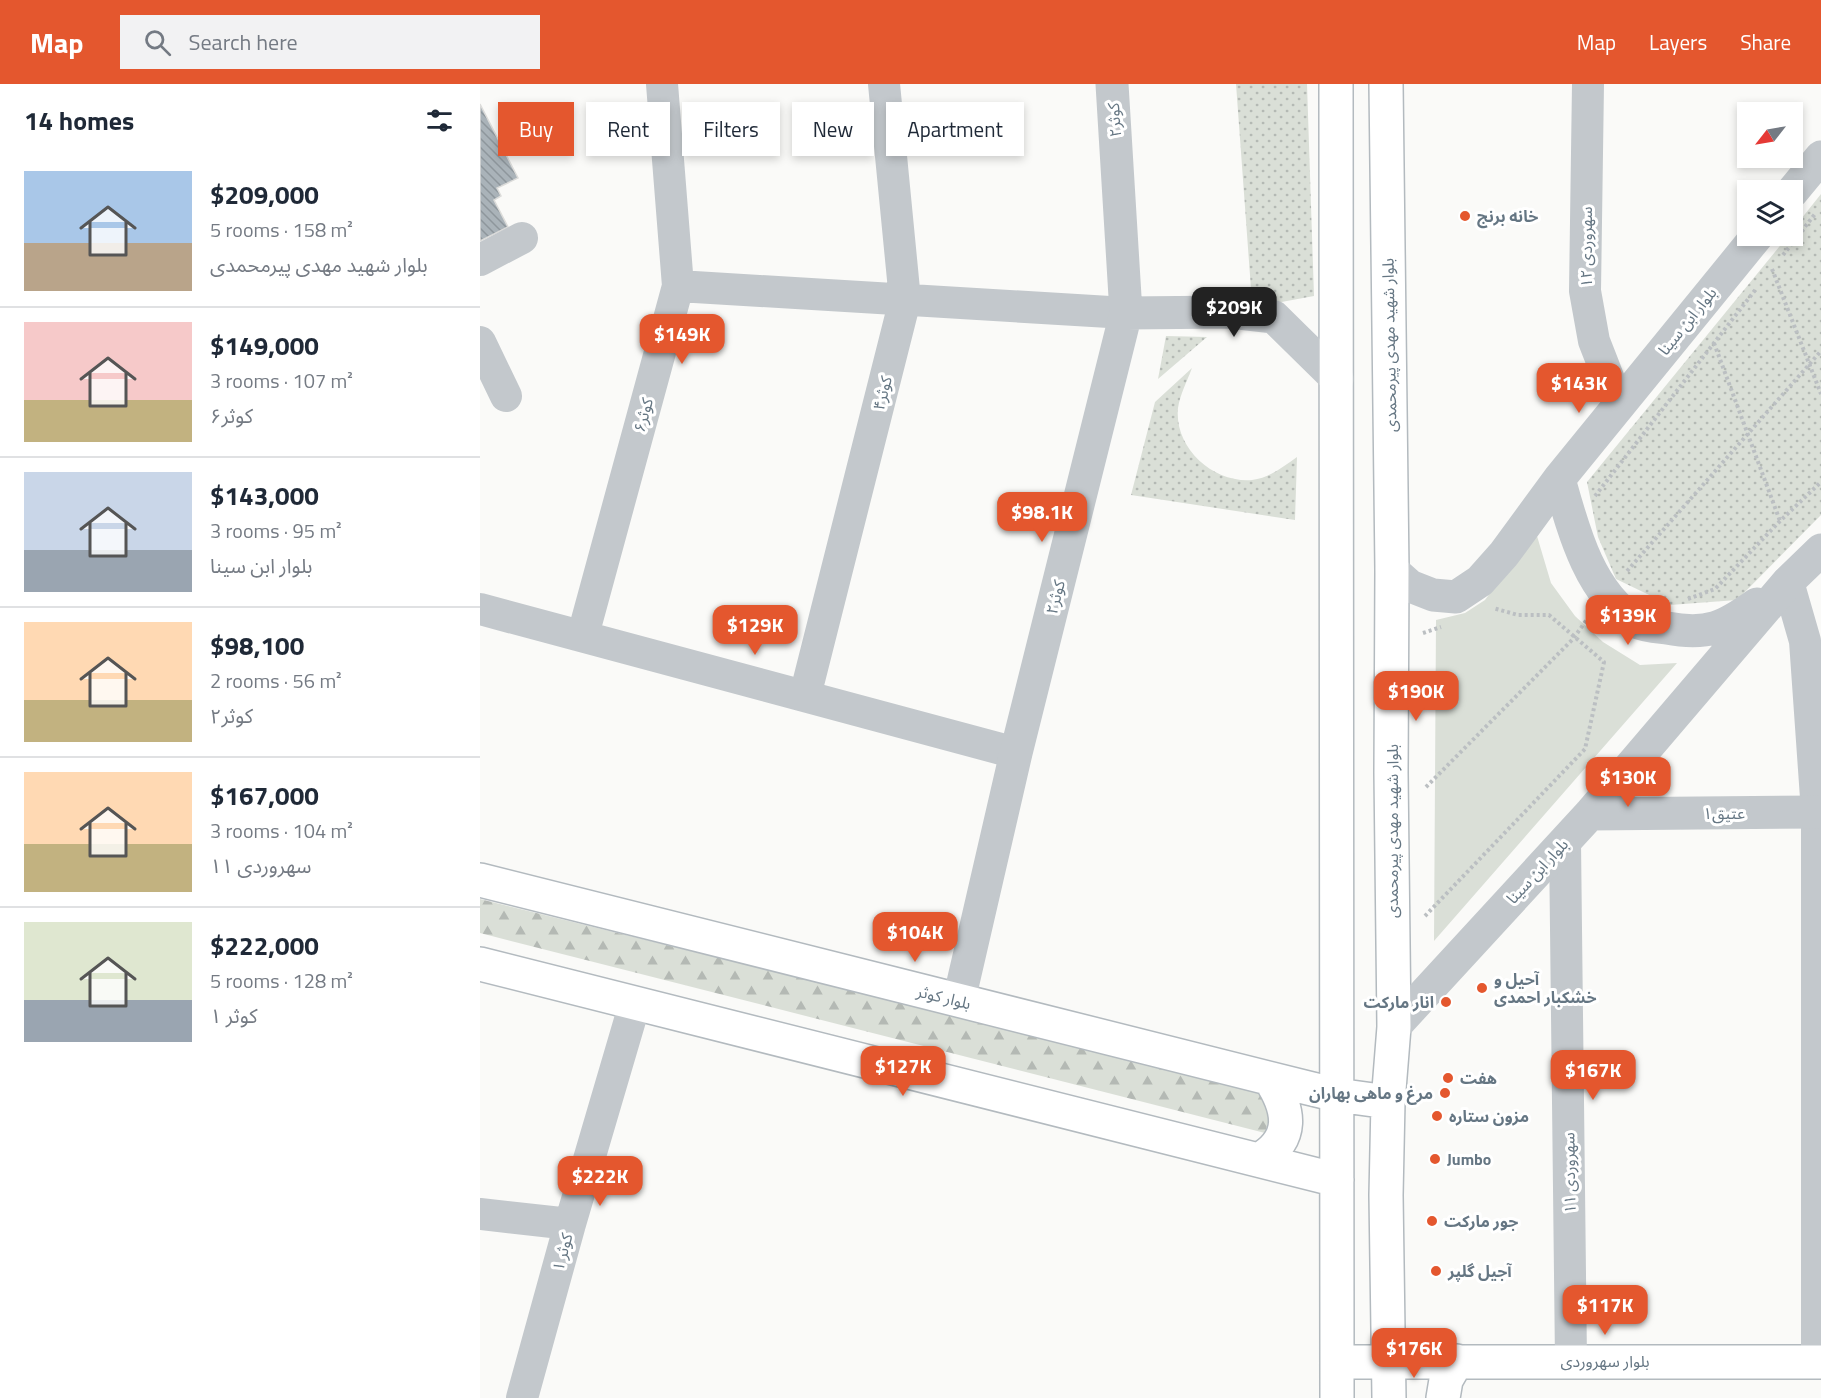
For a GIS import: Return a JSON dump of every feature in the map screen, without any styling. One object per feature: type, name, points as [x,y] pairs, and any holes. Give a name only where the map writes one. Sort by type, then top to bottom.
[{"type":"main road","points":[[1336,84],[1337,1398]]},
{"type":"main road","name":"بلوار شهید مهدی پیرمحمدی","points":[[1386,84],[1392,570],[1390,773],[1394,1027],[1388,1101],[1386,1195],[1389,1398]]},
{"type":"main road","name":"بلوار کوثر","points":[[480,880],[1270,1079],[1337,1095],[1388,1101]]},
{"type":"main road","points":[[480,964],[1337,1180]]},
{"type":"main road","points":[[1259,1160],[1273,1152],[1282,1140],[1286,1123],[1283,1106],[1270,1079]]},
{"type":"main road","name":"بلوار سهروردی","points":[[1337,1362],[1389,1360],[1819,1362]]},
{"type":"main road","points":[[1443,1398],[1446,1380],[1457,1361]]},
{"type":"street","name":"کوثر۶","points":[[583,635],[678,286],[662,84]]},
{"type":"street","name":"کوثر۴","points":[[805,696],[905,300],[884,84]]},
{"type":"street","name":"کوثر۲","points":[[959,1000],[1016,753],[1126,313],[1112,84]]},
{"type":"street","name":"سهروردی ۱۲","points":[[1588,84],[1585,291],[1594,341],[1618,405]]},
{"type":"street","points":[[1802,180],[1821,157]]},
{"type":"street","points":[[480,260],[522,238]]},
{"type":"street","name":"بلوار ابن سینا","points":[[1392,570],[1410,586],[1433,595],[1456,597],[1480,582],[1618,405],[1749,246]]},
{"type":"street","points":[[678,286],[1126,313],[1230,312],[1274,317],[1337,379]]},
{"type":"street","points":[[480,342],[506,396]]},
{"type":"street","points":[[1559,479],[1574,536],[1605,595],[1637,623],[1677,630],[1709,631],[1731,622],[1788,582],[1805,641],[1819,812],[1819,1362]]},
{"type":"street","name":"بلوار ابن سینا","points":[[1394,1027],[1565,842],[1788,582],[1821,550]]},
{"type":"street","points":[[480,609],[1016,753]]},
{"type":"street","name":"عتیق۱","points":[[1590,814],[1819,812]]},
{"type":"street","name":"سهروردی ١١","points":[[1565,842],[1571,1361]]},
{"type":"street","name":"کوثر ۱","points":[[522,1398],[634,1003]]},
{"type":"street","points":[[480,1215],[570,1224]]},
{"type":"path","points":[[1765,278],[1821,206]]},
{"type":"path","points":[[1772,268],[1821,394]]},
{"type":"path","points":[[1594,505],[1595,495],[1757,287]]},
{"type":"path","points":[[1714,343],[1780,521]]},
{"type":"path","points":[[1426,787],[1575,636],[1605,595],[1821,351]]},
{"type":"path","points":[[1680,601],[1714,589],[1821,482]]},
{"type":"path","points":[[1425,916],[1585,748],[1604,662],[1549,615],[1518,615],[1492,608]]},
{"type":"path","points":[[1423,633],[1443,626]]},
{"type":"green space","points":[[1236,84],[1307,84],[1314,296],[1276,303],[1251,289]]},
{"type":"green space","points":[[1821,194],[1821,515],[1737,600],[1670,605],[1616,579],[1598,537],[1587,482],[1780,246],[1803,246],[1803,216]]},
{"type":"green space","points":[[1166,336],[1207,337],[1158,379]]},
{"type":"green space","points":[[1192,368],[1178,408],[1178,423],[1189,449],[1210,469],[1223,476],[1237,479],[1252,480],[1264,477],[1276,472],[1297,457],[1295,520],[1131,495],[1155,402]]},
{"type":"green space","points":[[1537,536],[1551,583],[1575,616],[1603,642],[1640,665],[1677,663],[1434,941],[1436,620],[1465,613],[1485,600],[1523,548]]},
{"type":"green space","points":[[480,899],[1266,1093],[1271,1112],[1265,1133],[480,933]]},
{"type":"building","points":[[480,104],[498,139],[498,156],[507,156],[518,178],[497,188],[501,196],[494,200],[508,227],[480,241]]},
{"type":"place","name":"خانه برنج","points":[[1465,216]]},
{"type":"place","name":"آحیل و خشکبار احمدی","points":[[1482,988]]},
{"type":"place","name":"انار مارکت","points":[[1446,1002]]},
{"type":"place","name":"هفت","points":[[1448,1078]]},
{"type":"place","name":"مرغ و ماهی بهاران","points":[[1445,1093]]},
{"type":"place","name":"مزون ستاره","points":[[1437,1116]]},
{"type":"place","name":"Jumbo","points":[[1435,1159]]},
{"type":"place","name":"جور مارکت","points":[[1432,1221]]},
{"type":"place","name":"آجیل گلپر","points":[[1436,1271]]}]
